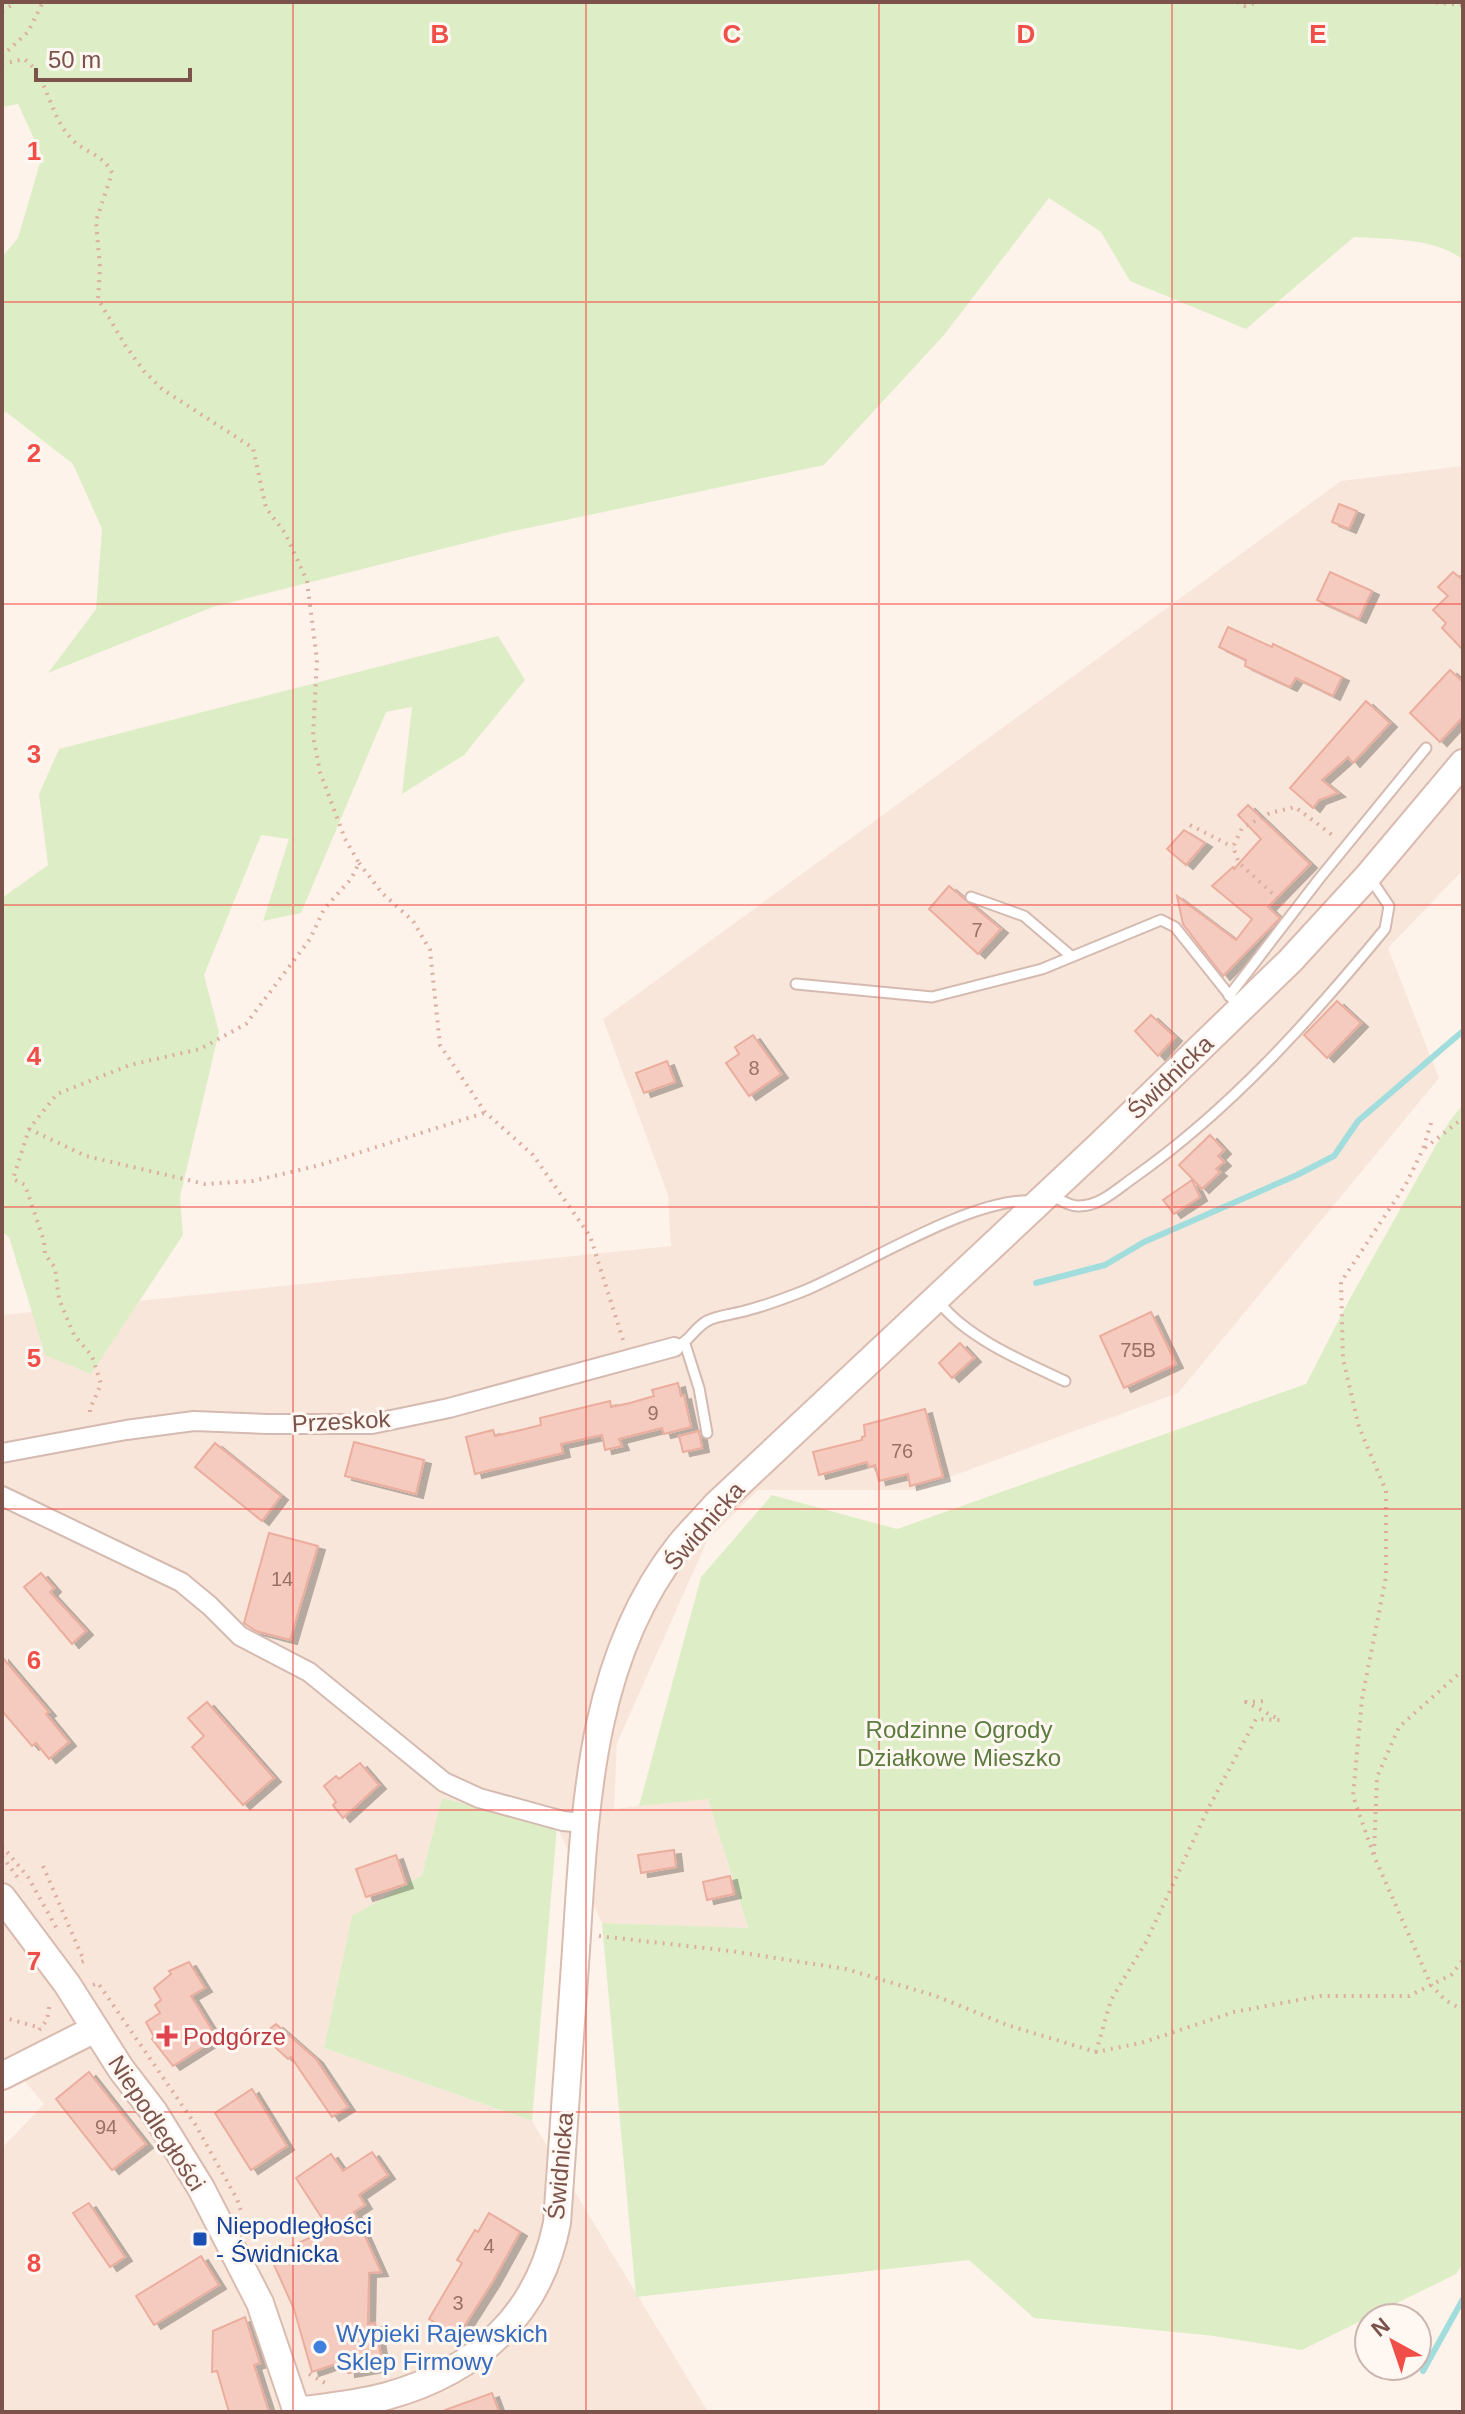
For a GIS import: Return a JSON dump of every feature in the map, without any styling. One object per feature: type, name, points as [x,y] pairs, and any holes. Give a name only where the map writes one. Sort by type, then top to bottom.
[{"type":"main road","name":"Świdnicka","points":[[296,2412],[390,2404],[456,2367],[506,2329],[526,2305],[539,2282],[551,2251],[557,2223],[584,1823],[593,1756],[604,1706],[635,1619],[679,1546],[716,1505],[1044,1198],[1235,1002],[1290,961],[1368,876],[1463,763]]},
{"type":"main road","name":"Niepodległości","points":[[11,1888],[95,2029],[154,2112],[230,2241],[260,2303],[296,2412]]},
{"type":"main road","points":[[2,2076],[95,2029]]},
{"type":"street","name":"Przeskok","points":[[2,1453],[194,1421],[372,1424],[449,1408],[680,1346]]},
{"type":"street","points":[[2,1496],[181,1582],[240,1636],[309,1672],[444,1782],[479,1798],[563,1821],[584,1823]]},
{"type":"lane","points":[[796,984],[932,997],[1042,969],[1161,920],[1175,927],[1235,1002],[1293,913],[1426,748]]},
{"type":"lane","points":[[707,1433],[699,1388],[680,1346],[690,1335],[708,1321],[806,1290],[976,1211],[1015,1200],[1044,1198],[1077,1207],[1103,1200],[1169,1153],[1222,1106],[1282,1047],[1385,929],[1389,906],[1368,876]]},
{"type":"lane","points":[[971,897],[1024,916],[1071,956]]},
{"type":"lane","points":[[937,1299],[948,1313],[998,1349],[1065,1381]]},
{"type":"path","points":[[2,11],[17,2]]},
{"type":"path","points":[[2,56],[28,32],[43,2]]},
{"type":"path","points":[[1237,2],[1244,6],[1258,2]]},
{"type":"path","points":[[1428,2],[1463,5]]},
{"type":"path","points":[[2,64],[24,59],[30,63],[38,72],[47,99],[67,134],[77,145],[107,163],[112,173],[96,221],[100,268],[98,299],[125,345],[162,389],[253,448],[266,508],[285,533],[307,581],[317,660],[313,736],[320,772],[345,839],[382,893],[413,921],[430,950],[440,1045],[485,1112],[533,1155],[590,1236],[629,1360]]},
{"type":"path","points":[[1233,847],[1242,828],[1270,813],[1295,807],[1346,847]]},
{"type":"path","points":[[1190,825],[1233,847],[1239,863],[1293,913]]},
{"type":"path","points":[[98,1435],[90,1419],[90,1409],[101,1384],[92,1356],[74,1335],[59,1299],[55,1268],[45,1254],[44,1241],[25,1185],[13,1179],[29,1129],[57,1094],[130,1065],[200,1049],[246,1024],[310,939],[324,909],[351,879],[359,863]]},
{"type":"path","points":[[29,1129],[86,1156],[205,1184],[253,1181],[320,1165],[485,1112]]},
{"type":"path","points":[[1423,1149],[1463,1118]]},
{"type":"path","points":[[1431,1123],[1423,1149],[1406,1184],[1341,1282],[1343,1359],[1359,1427],[1386,1491],[1386,1577],[1362,1699],[1353,1796],[1374,1856],[1431,1985],[1445,2000],[1463,2010]]},
{"type":"path","points":[[1374,1856],[1377,1777],[1399,1727],[1463,1670]]},
{"type":"path","points":[[1096,2052],[1111,2000],[1146,1942],[1208,1809],[1256,1719],[1280,1720],[1246,1702],[1267,1701]]},
{"type":"path","points":[[2,1846],[28,1877],[60,1936]]},
{"type":"path","points":[[2,1859],[11,1888]]},
{"type":"path","points":[[43,1866],[84,1961],[71,1967]]},
{"type":"path","points":[[577,1932],[846,1969],[936,1996],[1007,2025],[1096,2052],[1141,2043],[1234,2012],[1320,1996],[1409,1996],[1451,1975],[1463,1960]]},
{"type":"path","points":[[2,2017],[41,2028]]},
{"type":"shaded area","points":[[1463,466],[1463,870],[1388,948],[1439,1078],[1178,1393],[914,1490],[758,1490],[708,1539],[617,1743],[614,1809],[708,1798],[748,1929],[602,1923],[557,1827],[442,1798],[422,1875],[352,1917],[324,2048],[532,2121],[708,2412],[2,2412],[2,2148],[44,2104],[2,2054],[2,1315],[671,1246],[668,1195],[603,1019],[1341,481]]},
{"type":"green space","points":[[2,2],[1463,2],[1463,260],[1440,247],[1426,244],[1354,237],[1246,329],[1130,281],[1101,232],[1049,198],[944,335],[824,465],[505,533],[213,607],[48,673],[96,609],[102,529],[73,464],[6,412],[2,413],[2,257],[18,238],[42,156],[18,104],[2,107]]},
{"type":"green space","points":[[498,636],[525,680],[464,755],[402,794],[412,707],[386,712],[301,913],[263,921],[289,839],[261,835],[204,975],[219,1032],[180,1197],[183,1235],[91,1374],[45,1355],[9,1237],[2,1232],[2,898],[48,865],[39,794],[59,749]]},
{"type":"green space","name":"Rodzinne Ogrody Działkowe Mieszko","points":[[1463,1104],[1463,2264],[1456,2274],[1399,2302],[1353,2302],[1353,2325],[1302,2350],[1214,2336],[1034,2318],[969,2260],[636,2297],[602,1923],[748,1928],[708,1799],[639,1806],[701,1577],[772,1495],[897,1529],[1306,1384],[1348,1302],[1449,1122]]},
{"type":"green space","points":[[442,1798],[557,1827],[532,2121],[324,2048],[352,1916],[422,1875]]},
{"type":"building","points":[[1339,504],[1357,511],[1349,529],[1332,522]]},
{"type":"building","points":[[1330,572],[1372,591],[1359,619],[1317,600]]},
{"type":"building","points":[[1453,572],[1463,580],[1463,650],[1442,628],[1446,623],[1433,610],[1448,596],[1438,587]]},
{"type":"building","points":[[1228,627],[1272,647],[1273,644],[1342,677],[1333,696],[1296,678],[1290,687],[1245,666],[1246,660],[1219,647]]},
{"type":"building","points":[[1450,670],[1463,682],[1463,717],[1440,742],[1410,713]]},
{"type":"building","points":[[1366,701],[1390,723],[1353,763],[1348,757],[1322,780],[1338,793],[1319,800],[1313,808],[1290,788]]},
{"type":"building","points":[[1248,805],[1310,864],[1268,907],[1280,918],[1223,976],[1183,924],[1177,896],[1236,940],[1252,919],[1212,886],[1234,869],[1261,839],[1238,815]]},
{"type":"building","points":[[1184,830],[1205,843],[1186,865],[1167,849]]},
{"type":"building","points":[[949,886],[1001,929],[978,954],[929,909]]},
{"type":"building","points":[[1337,1001],[1361,1023],[1327,1058],[1304,1035]]},
{"type":"building","points":[[1151,1015],[1175,1037],[1158,1056],[1135,1031]]},
{"type":"building","points":[[753,1035],[781,1074],[749,1096],[726,1063],[739,1054],[735,1047]]},
{"type":"building","points":[[667,1061],[675,1082],[644,1093],[636,1073]]},
{"type":"building","points":[[1210,1135],[1224,1150],[1218,1156],[1224,1162],[1216,1169],[1220,1172],[1202,1189],[1179,1165]]},
{"type":"building","points":[[1192,1180],[1200,1197],[1174,1214],[1163,1200]]},
{"type":"building","points":[[1151,1312],[1176,1364],[1124,1388],[1100,1336]]},
{"type":"building","points":[[960,1343],[974,1358],[952,1378],[939,1363]]},
{"type":"building","points":[[678,1383],[691,1427],[664,1434],[662,1428],[619,1439],[622,1446],[605,1450],[602,1435],[561,1444],[563,1453],[475,1474],[466,1437],[493,1430],[495,1436],[541,1425],[540,1418],[610,1401],[611,1407],[630,1403],[654,1396],[652,1390]]},
{"type":"building","points":[[925,1409],[943,1477],[910,1486],[908,1474],[879,1481],[875,1465],[869,1467],[867,1462],[819,1475],[813,1452],[862,1440],[865,1436],[864,1425]]},
{"type":"building","points":[[699,1431],[702,1448],[683,1452],[679,1436]]},
{"type":"building","points":[[354,1442],[424,1460],[416,1494],[345,1476]]},
{"type":"building","points":[[215,1443],[281,1496],[262,1521],[195,1467]]},
{"type":"building","points":[[269,1533],[318,1546],[290,1640],[256,1631],[244,1623]]},
{"type":"building","points":[[41,1573],[54,1588],[50,1592],[86,1631],[72,1644],[24,1587]]},
{"type":"building","points":[[2,1657],[49,1712],[46,1714],[69,1742],[49,1759],[36,1743],[32,1746],[2,1711]]},
{"type":"building","points":[[207,1702],[274,1778],[243,1805],[192,1747],[204,1736],[188,1718]]},
{"type":"building","points":[[360,1763],[379,1785],[343,1818],[324,1786]]},
{"type":"building","points":[[674,1850],[676,1867],[641,1873],[638,1855]]},
{"type":"building","points":[[396,1855],[406,1884],[366,1897],[356,1869]]},
{"type":"building","points":[[730,1876],[734,1894],[707,1900],[703,1882]]},
{"type":"building","points":[[189,1962],[205,1988],[191,1996],[217,2038],[173,2066],[152,2039],[154,2037],[146,2022],[160,2013],[155,2005],[161,2000],[154,1988],[171,1974],[169,1971]]},
{"type":"building","points":[[276,2024],[316,2059],[348,2107],[332,2117],[291,2057],[288,2059],[276,2048],[281,2043],[271,2028]]},
{"type":"building","points":[[89,2072],[146,2144],[112,2170],[56,2099]]},
{"type":"building","points":[[252,2089],[287,2146],[251,2170],[215,2113]]},
{"type":"building","points":[[372,2152],[388,2175],[359,2195],[365,2205],[354,2212],[381,2272],[369,2273],[368,2324],[375,2323],[383,2367],[348,2373],[347,2360],[312,2372],[294,2309],[270,2256],[329,2229],[296,2178],[331,2154],[343,2171]]},
{"type":"building","points":[[89,2203],[125,2257],[110,2267],[73,2213]]},
{"type":"building","points":[[489,2213],[520,2232],[458,2336],[429,2319],[462,2263],[457,2260]]},
{"type":"building","points":[[201,2256],[219,2285],[154,2325],[136,2296]]},
{"type":"building","points":[[245,2317],[260,2363],[254,2365],[269,2412],[229,2412],[217,2371],[212,2372],[213,2331]]},
{"type":"building","points":[[492,2393],[499,2412],[445,2410]]},
{"type":"waterway","points":[[1036,1283],[1105,1265],[1144,1242],[1334,1156],[1358,1121],[1463,1031]]},
{"type":"waterway","points":[[1433,2353],[1463,2299]]},
{"type":"place","name":"Podgórze","points":[[167,2036]]},
{"type":"place","name":"Niepodległości - Świdnicka","points":[[200,2239]]},
{"type":"place","name":"Wypieki Rajewskich Sklep Firmowy","points":[[320,2347]]}]
